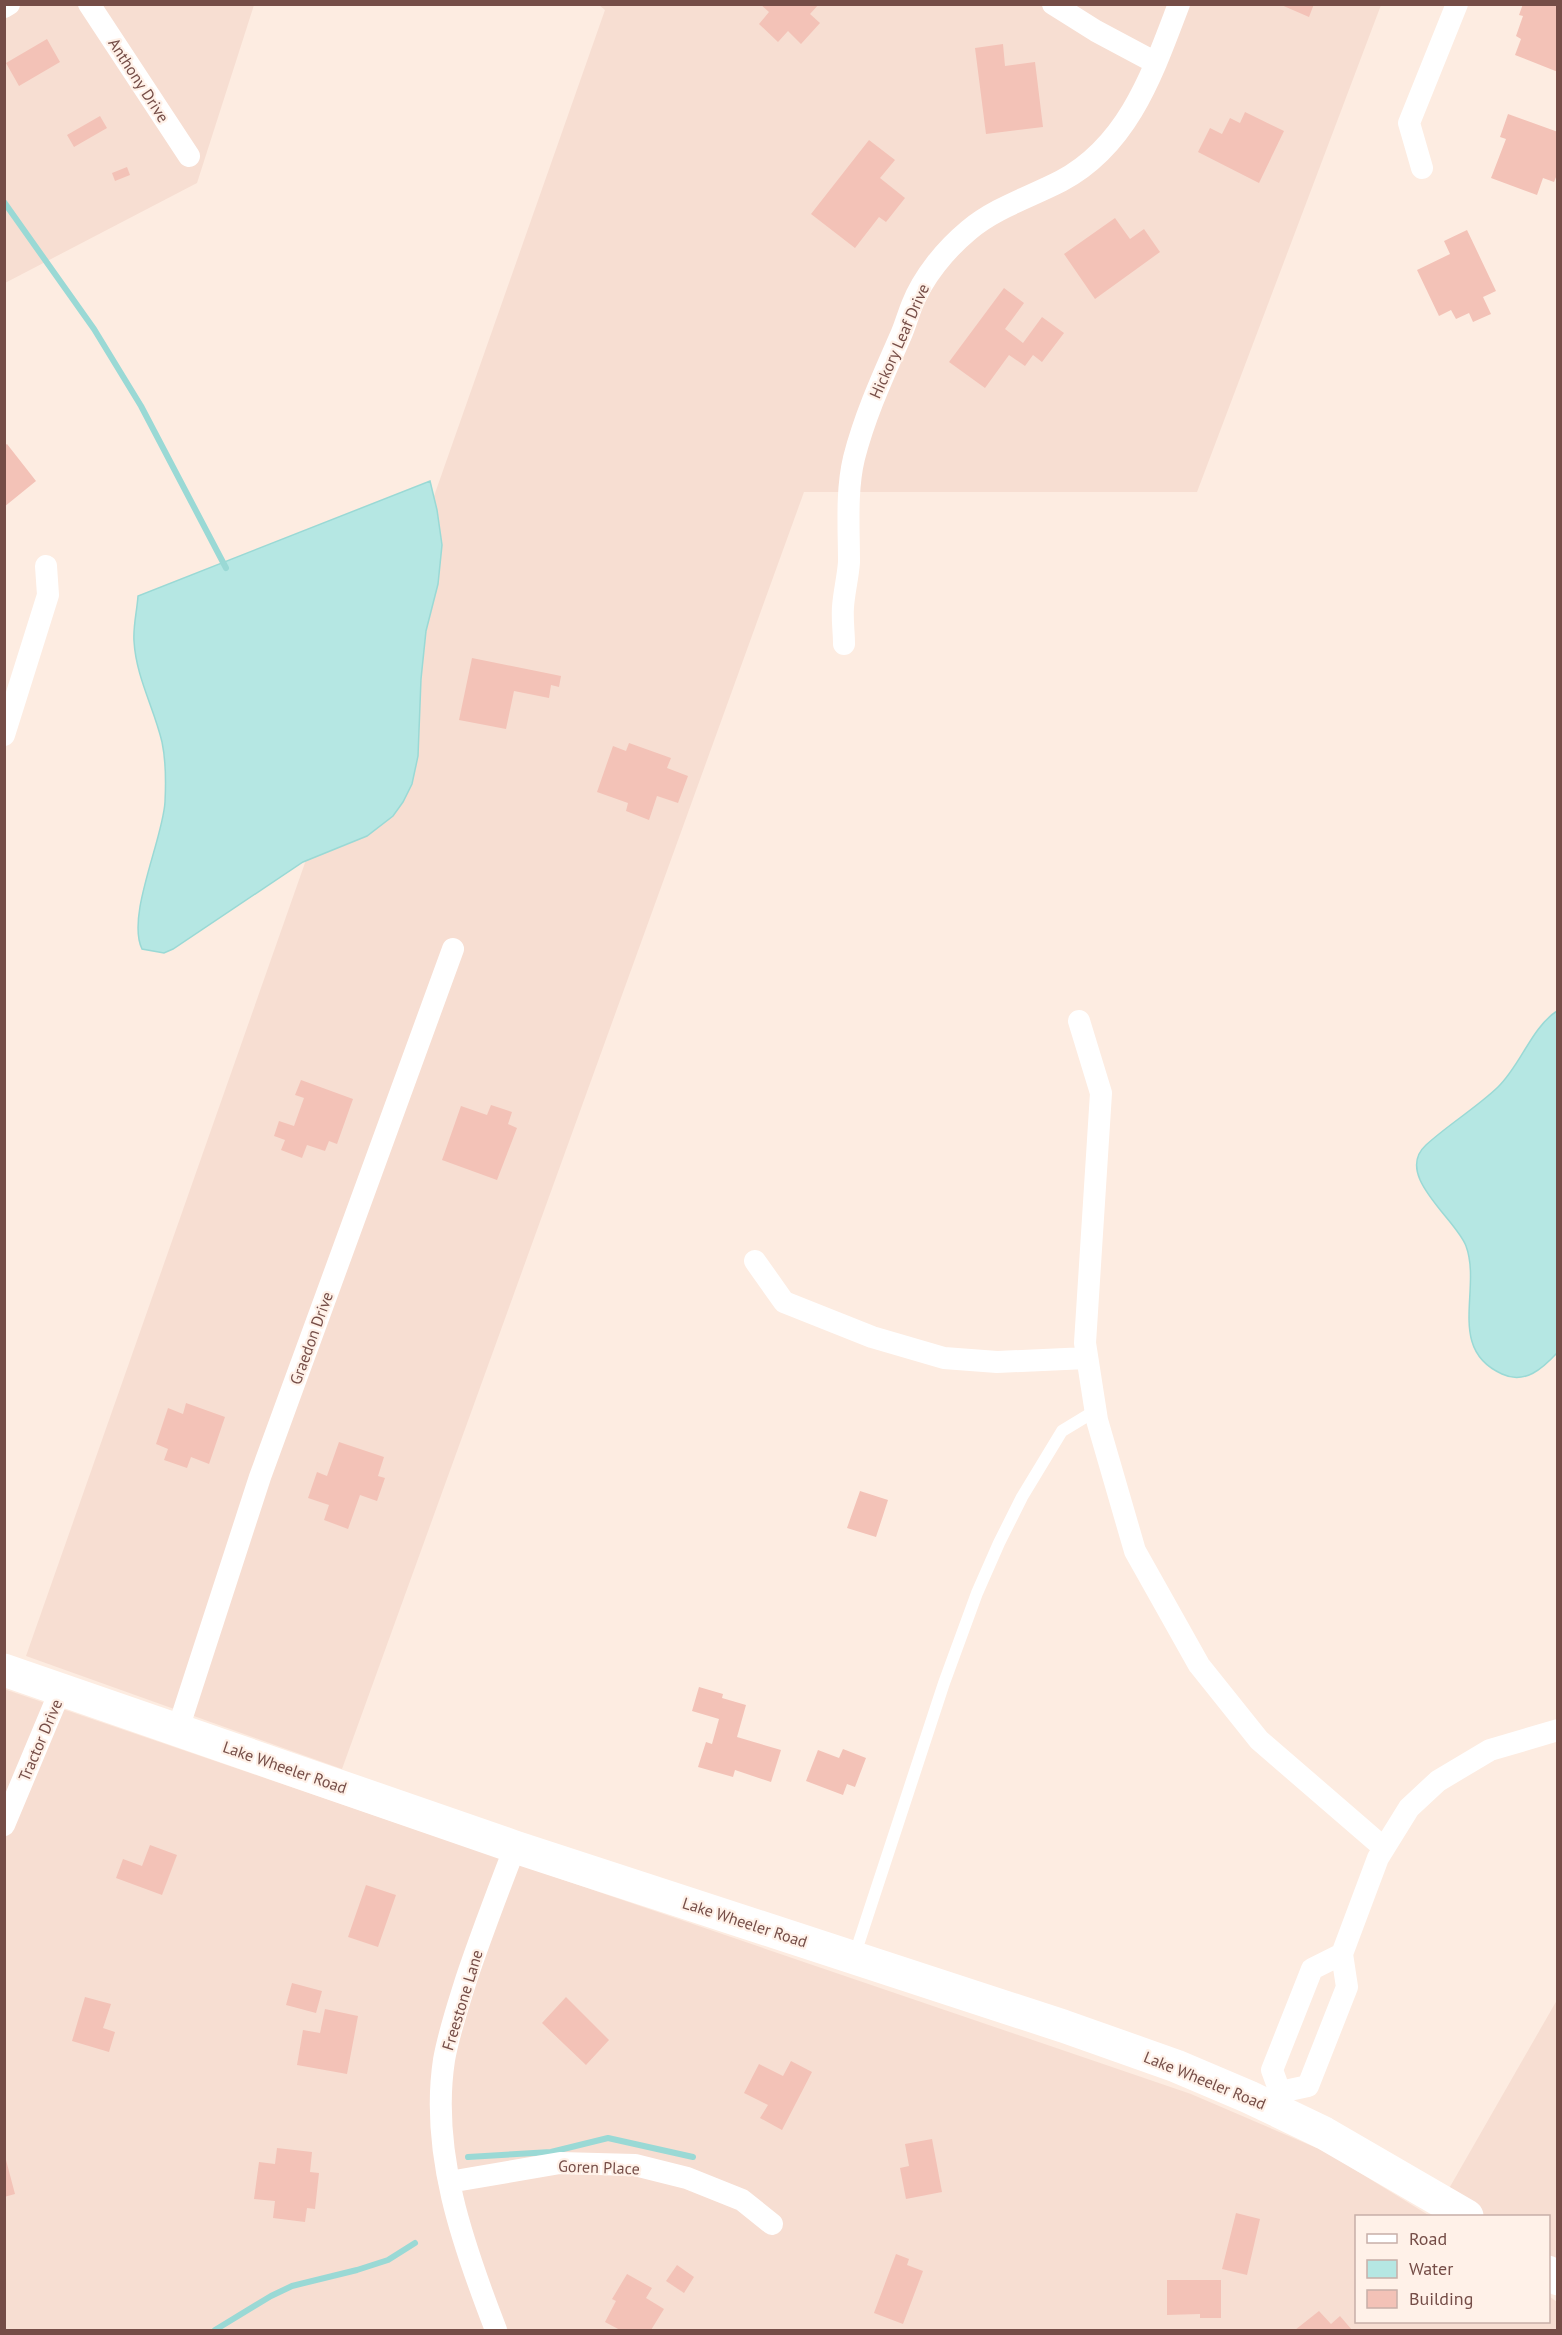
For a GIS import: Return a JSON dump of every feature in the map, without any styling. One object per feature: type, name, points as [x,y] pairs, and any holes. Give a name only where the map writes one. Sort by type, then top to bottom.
[{"type":"street","points":[[4,7],[9,4]]},
{"type":"street","name":"Anthony Drive","points":[[89,4],[189,156]]},
{"type":"street","points":[[1053,4],[1096,31],[1156,63]]},
{"type":"street","name":"Hickory Leaf Drive","points":[[844,644],[843,608],[849,566],[849,507],[853,461],[868,409],[903,332],[912,303],[938,261],[969,230],[989,215],[1062,180],[1097,155],[1122,127],[1135,108],[1156,63],[1179,4]]},
{"type":"street","points":[[1422,168],[1409,123],[1457,4]]},
{"type":"street","points":[[4,735],[48,595],[46,566]]},
{"type":"street","name":"Graedon Drive","points":[[178,1729],[260,1477],[453,949]]},
{"type":"street","points":[[1079,1021],[1101,1093],[1085,1343],[1095,1412],[1136,1551],[1199,1665],[1259,1740],[1384,1848]]},
{"type":"street","points":[[755,1261],[784,1302],[872,1337],[944,1358],[997,1362],[1087,1358]]},
{"type":"street","name":"Lake Wheeler Road","points":[[4,1670],[515,1847],[1277,2100],[1324,2133],[1464,2215]]},
{"type":"street","name":"Tractor Drive","points":[[4,1825],[61,1689]]},
{"type":"street","points":[[1342,1954],[1312,1969],[1272,2070],[1277,2100],[1308,2086],[1347,1988],[1342,1954],[1378,1858],[1409,1808],[1438,1781],[1490,1750],[1557,1730]]},
{"type":"street","name":"Freestone Lane","points":[[496,2331],[465,2246],[449,2182],[441,2128],[444,2061],[460,2000],[515,1847]]},
{"type":"street","name":"Goren Place","points":[[449,2182],[560,2163],[635,2165],[687,2178],[742,2200],[772,2224]]},
{"type":"lane","points":[[854,1958],[944,1683],[977,1593],[999,1543],[1022,1497],[1062,1431],[1095,1412]]},
{"type":"shaded area","points":[[5,5],[254,5],[197,183],[5,283]]},
{"type":"shaded area","points":[[599,5],[1381,5],[1197,492],[804,492],[342,1769],[26,1656],[605,10]]},
{"type":"shaded area","points":[[4,1689],[1191,2094],[1326,2152],[1428,2215],[1355,2215],[1355,2323],[1550,2323],[1550,2297],[1557,2302],[1557,2330],[5,2330]]},
{"type":"shaded area","points":[[1557,2000],[1557,2267],[1550,2262],[1550,2215],[1482,2215],[1447,2192]]},
{"type":"water","points":[[430,481],[442,545],[438,584],[426,631],[421,679],[418,756],[412,784],[403,802],[393,816],[367,836],[303,862],[173,949],[164,953],[142,949],[138,935],[139,917],[163,818],[166,779],[162,742],[135,654],[134,630],[138,596]]},
{"type":"water","points":[[1557,1011],[1557,1353],[1533,1373],[1510,1377],[1485,1363],[1475,1350],[1470,1334],[1470,1263],[1466,1246],[1422,1183],[1417,1170],[1418,1157],[1426,1145],[1498,1087],[1540,1027]]},
{"type":"building","points":[[760,4],[819,4],[810,14],[820,23],[801,44],[788,31],[778,42],[759,24],[769,12]]},
{"type":"building","points":[[1279,4],[1314,4],[1309,17]]},
{"type":"building","points":[[1523,4],[1558,6],[1558,72],[1515,55],[1521,39],[1516,36],[1523,16],[1519,15]]},
{"type":"building","points":[[47,39],[60,62],[19,86],[6,63]]},
{"type":"building","points":[[1003,44],[1005,66],[1035,62],[1043,127],[986,134],[975,48]]},
{"type":"building","points":[[1245,112],[1284,131],[1259,183],[1198,152],[1210,128],[1222,134],[1230,118],[1240,123]]},
{"type":"building","points":[[1508,114],[1558,132],[1558,172],[1554,182],[1543,178],[1537,195],[1491,178],[1506,139],[1500,137]]},
{"type":"building","points":[[100,116],[107,128],[74,147],[67,135]]},
{"type":"building","points":[[869,140],[895,160],[880,178],[905,198],[886,222],[879,217],[855,248],[811,214]]},
{"type":"building","points":[[127,167],[130,175],[115,181],[112,173]]},
{"type":"building","points":[[1115,218],[1130,239],[1144,229],[1160,252],[1095,299],[1064,254]]},
{"type":"building","points":[[1467,230],[1496,291],[1483,297],[1491,314],[1473,322],[1469,313],[1456,319],[1451,310],[1439,316],[1417,270],[1450,254],[1444,241]]},
{"type":"building","points":[[1004,288],[1024,303],[1005,329],[1023,343],[1042,317],[1064,333],[1042,362],[1033,355],[1025,366],[1009,355],[985,388],[949,362]]},
{"type":"building","points":[[7,444],[36,481],[4,507],[4,446]]},
{"type":"building","points":[[472,658],[561,676],[559,687],[551,685],[549,698],[514,691],[506,729],[459,720]]},
{"type":"building","points":[[629,743],[671,758],[667,768],[688,776],[678,803],[657,796],[649,820],[626,811],[628,803],[597,792],[613,746],[626,751]]},
{"type":"building","points":[[301,1080],[353,1099],[337,1144],[329,1141],[325,1151],[307,1145],[302,1158],[281,1150],[285,1140],[274,1136],[279,1121],[294,1126],[304,1098],[295,1095]]},
{"type":"building","points":[[491,1105],[512,1112],[508,1124],[517,1128],[497,1180],[442,1160],[461,1106],[487,1115]]},
{"type":"building","points":[[186,1403],[225,1417],[209,1464],[191,1457],[187,1468],[164,1460],[168,1449],[156,1444],[168,1408],[183,1414]]},
{"type":"building","points":[[339,1442],[384,1457],[378,1476],[385,1478],[377,1501],[360,1495],[348,1529],[324,1520],[329,1505],[308,1498],[317,1472],[327,1476]]},
{"type":"building","points":[[860,1491],[888,1500],[876,1537],[847,1528]]},
{"type":"building","points":[[699,1687],[723,1694],[722,1698],[746,1705],[737,1737],[781,1750],[771,1782],[735,1770],[733,1777],[698,1767],[706,1742],[712,1744],[719,1719],[692,1711]]},
{"type":"building","points":[[843,1749],[866,1758],[855,1787],[847,1784],[843,1795],[806,1781],[818,1750],[839,1758]]},
{"type":"building","points":[[150,1845],[177,1855],[162,1895],[116,1878],[123,1859],[142,1866]]},
{"type":"building","points":[[366,1885],[396,1895],[378,1947],[348,1937]]},
{"type":"building","points":[[292,1983],[322,1991],[316,2013],[286,2005]]},
{"type":"building","points":[[85,1997],[111,2004],[103,2028],[115,2032],[109,2052],[72,2041]]},
{"type":"building","points":[[566,1997],[609,2040],[586,2065],[542,2023]]},
{"type":"building","points":[[325,2009],[358,2016],[347,2074],[297,2065],[303,2030],[320,2033]]},
{"type":"building","points":[[791,2061],[812,2072],[782,2130],[760,2118],[768,2105],[744,2093],[759,2064],[783,2076]]},
{"type":"building","points":[[932,2139],[942,2192],[906,2199],[900,2168],[909,2166],[905,2144]]},
{"type":"building","points":[[277,2148],[312,2152],[310,2172],[319,2173],[315,2209],[307,2208],[305,2222],[273,2218],[275,2201],[254,2199],[259,2162],[275,2164]]},
{"type":"building","points":[[6,2160],[15,2194],[4,2197],[4,2161]]},
{"type":"building","points":[[1236,2213],[1260,2219],[1247,2275],[1222,2269]]},
{"type":"building","points":[[896,2254],[909,2259],[907,2265],[923,2271],[903,2324],[874,2313]]},
{"type":"building","points":[[677,2265],[694,2277],[684,2293],[666,2281]]},
{"type":"building","points":[[627,2274],[652,2288],[646,2298],[664,2309],[651,2330],[620,2330],[605,2322],[616,2301],[612,2299]]},
{"type":"building","points":[[1167,2280],[1221,2280],[1221,2318],[1200,2318],[1200,2314],[1167,2315]]},
{"type":"building","points":[[1319,2311],[1331,2324],[1340,2316],[1352,2330],[1295,2330]]},
{"type":"waterway","points":[[4,202],[94,329],[141,406],[226,568]]},
{"type":"waterway","points":[[468,2157],[551,2152],[608,2138],[693,2157]]},
{"type":"waterway","points":[[215,2330],[292,2286],[388,2260],[415,2243]]}]
